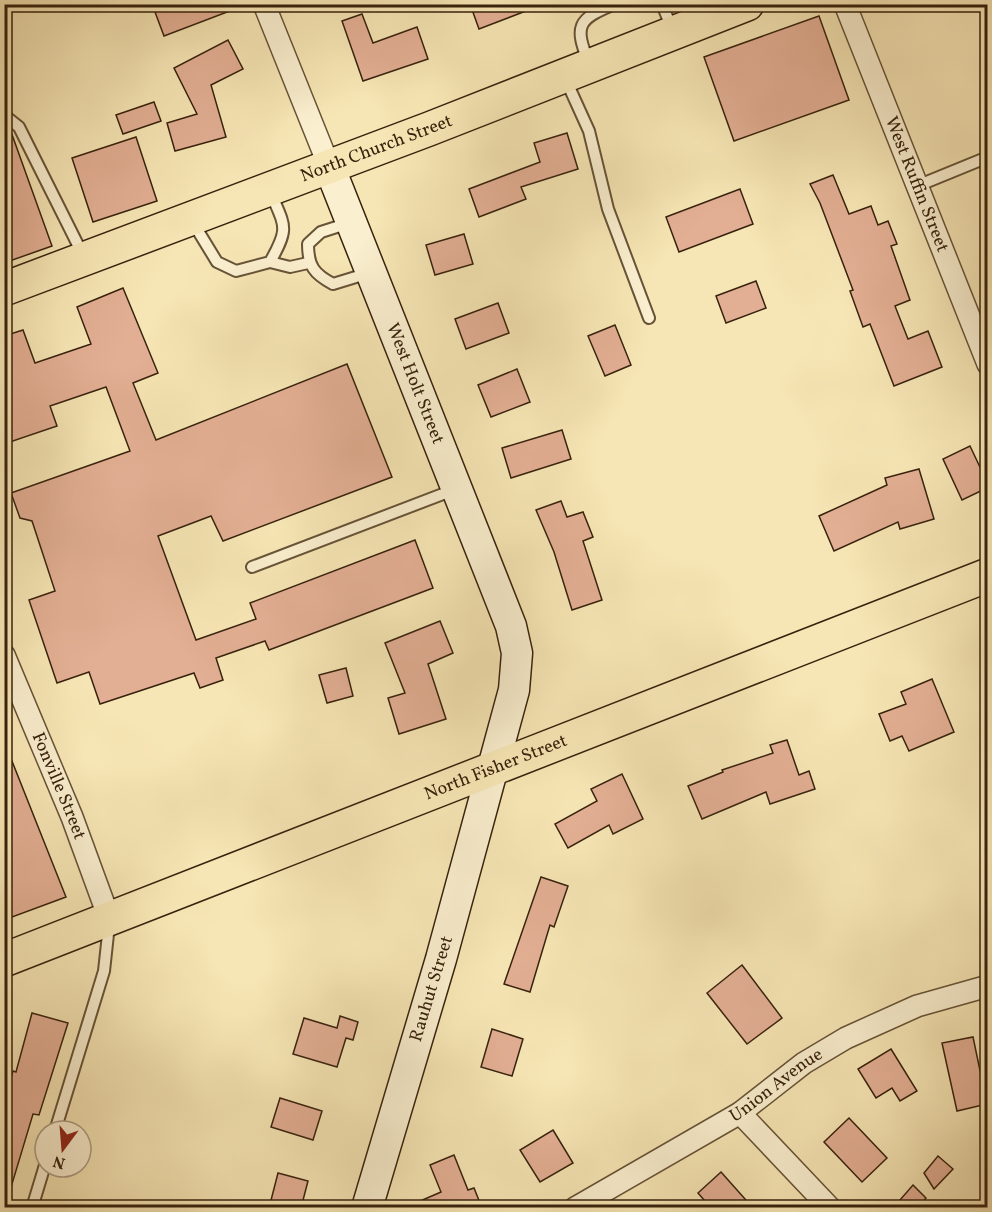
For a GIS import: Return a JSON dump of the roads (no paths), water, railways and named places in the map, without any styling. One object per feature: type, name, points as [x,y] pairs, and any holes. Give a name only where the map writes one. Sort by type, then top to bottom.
[{"type":"main road","name":"North Church Street","points":[[4,289],[429,129],[577,70],[668,18],[747,4]]},
{"type":"main road","name":"West Holt Street","points":[[329,166],[511,626],[517,653],[514,690],[494,770]]},
{"type":"main road","name":"North Fisher Street","points":[[4,960],[987,575]]},
{"type":"main road","name":"Rauhut Street","points":[[367,1208],[494,770]]},
{"type":"street","name":"West Holt Street","points":[[264,4],[329,166]]},
{"type":"street","name":"West Ruffin Street","points":[[845,4],[987,364]]},
{"type":"street","name":"Fonville Street","points":[[4,655],[72,817],[109,918]]},
{"type":"street","name":"Union Avenue","points":[[575,1208],[740,1113],[804,1063],[846,1038],[917,1006],[987,986]]},
{"type":"street","points":[[740,1113],[830,1208]]},
{"type":"lane","points":[[615,4],[598,11],[580,28],[577,70],[608,209],[649,318]]},
{"type":"lane","points":[[4,115],[19,128],[85,258]]},
{"type":"lane","points":[[917,186],[987,157]]},
{"type":"lane","points":[[269,188],[285,229],[284,239],[270,262]]},
{"type":"lane","points":[[190,218],[217,262],[236,271],[270,262],[290,267],[308,262]]},
{"type":"lane","points":[[352,222],[321,232],[308,244],[308,262],[317,276],[333,284],[372,272]]},
{"type":"lane","points":[[252,567],[456,489]]},
{"type":"lane","points":[[59,1119],[104,971],[109,918]]},
{"type":"lane","points":[[32,1208],[41,1179]]}]
